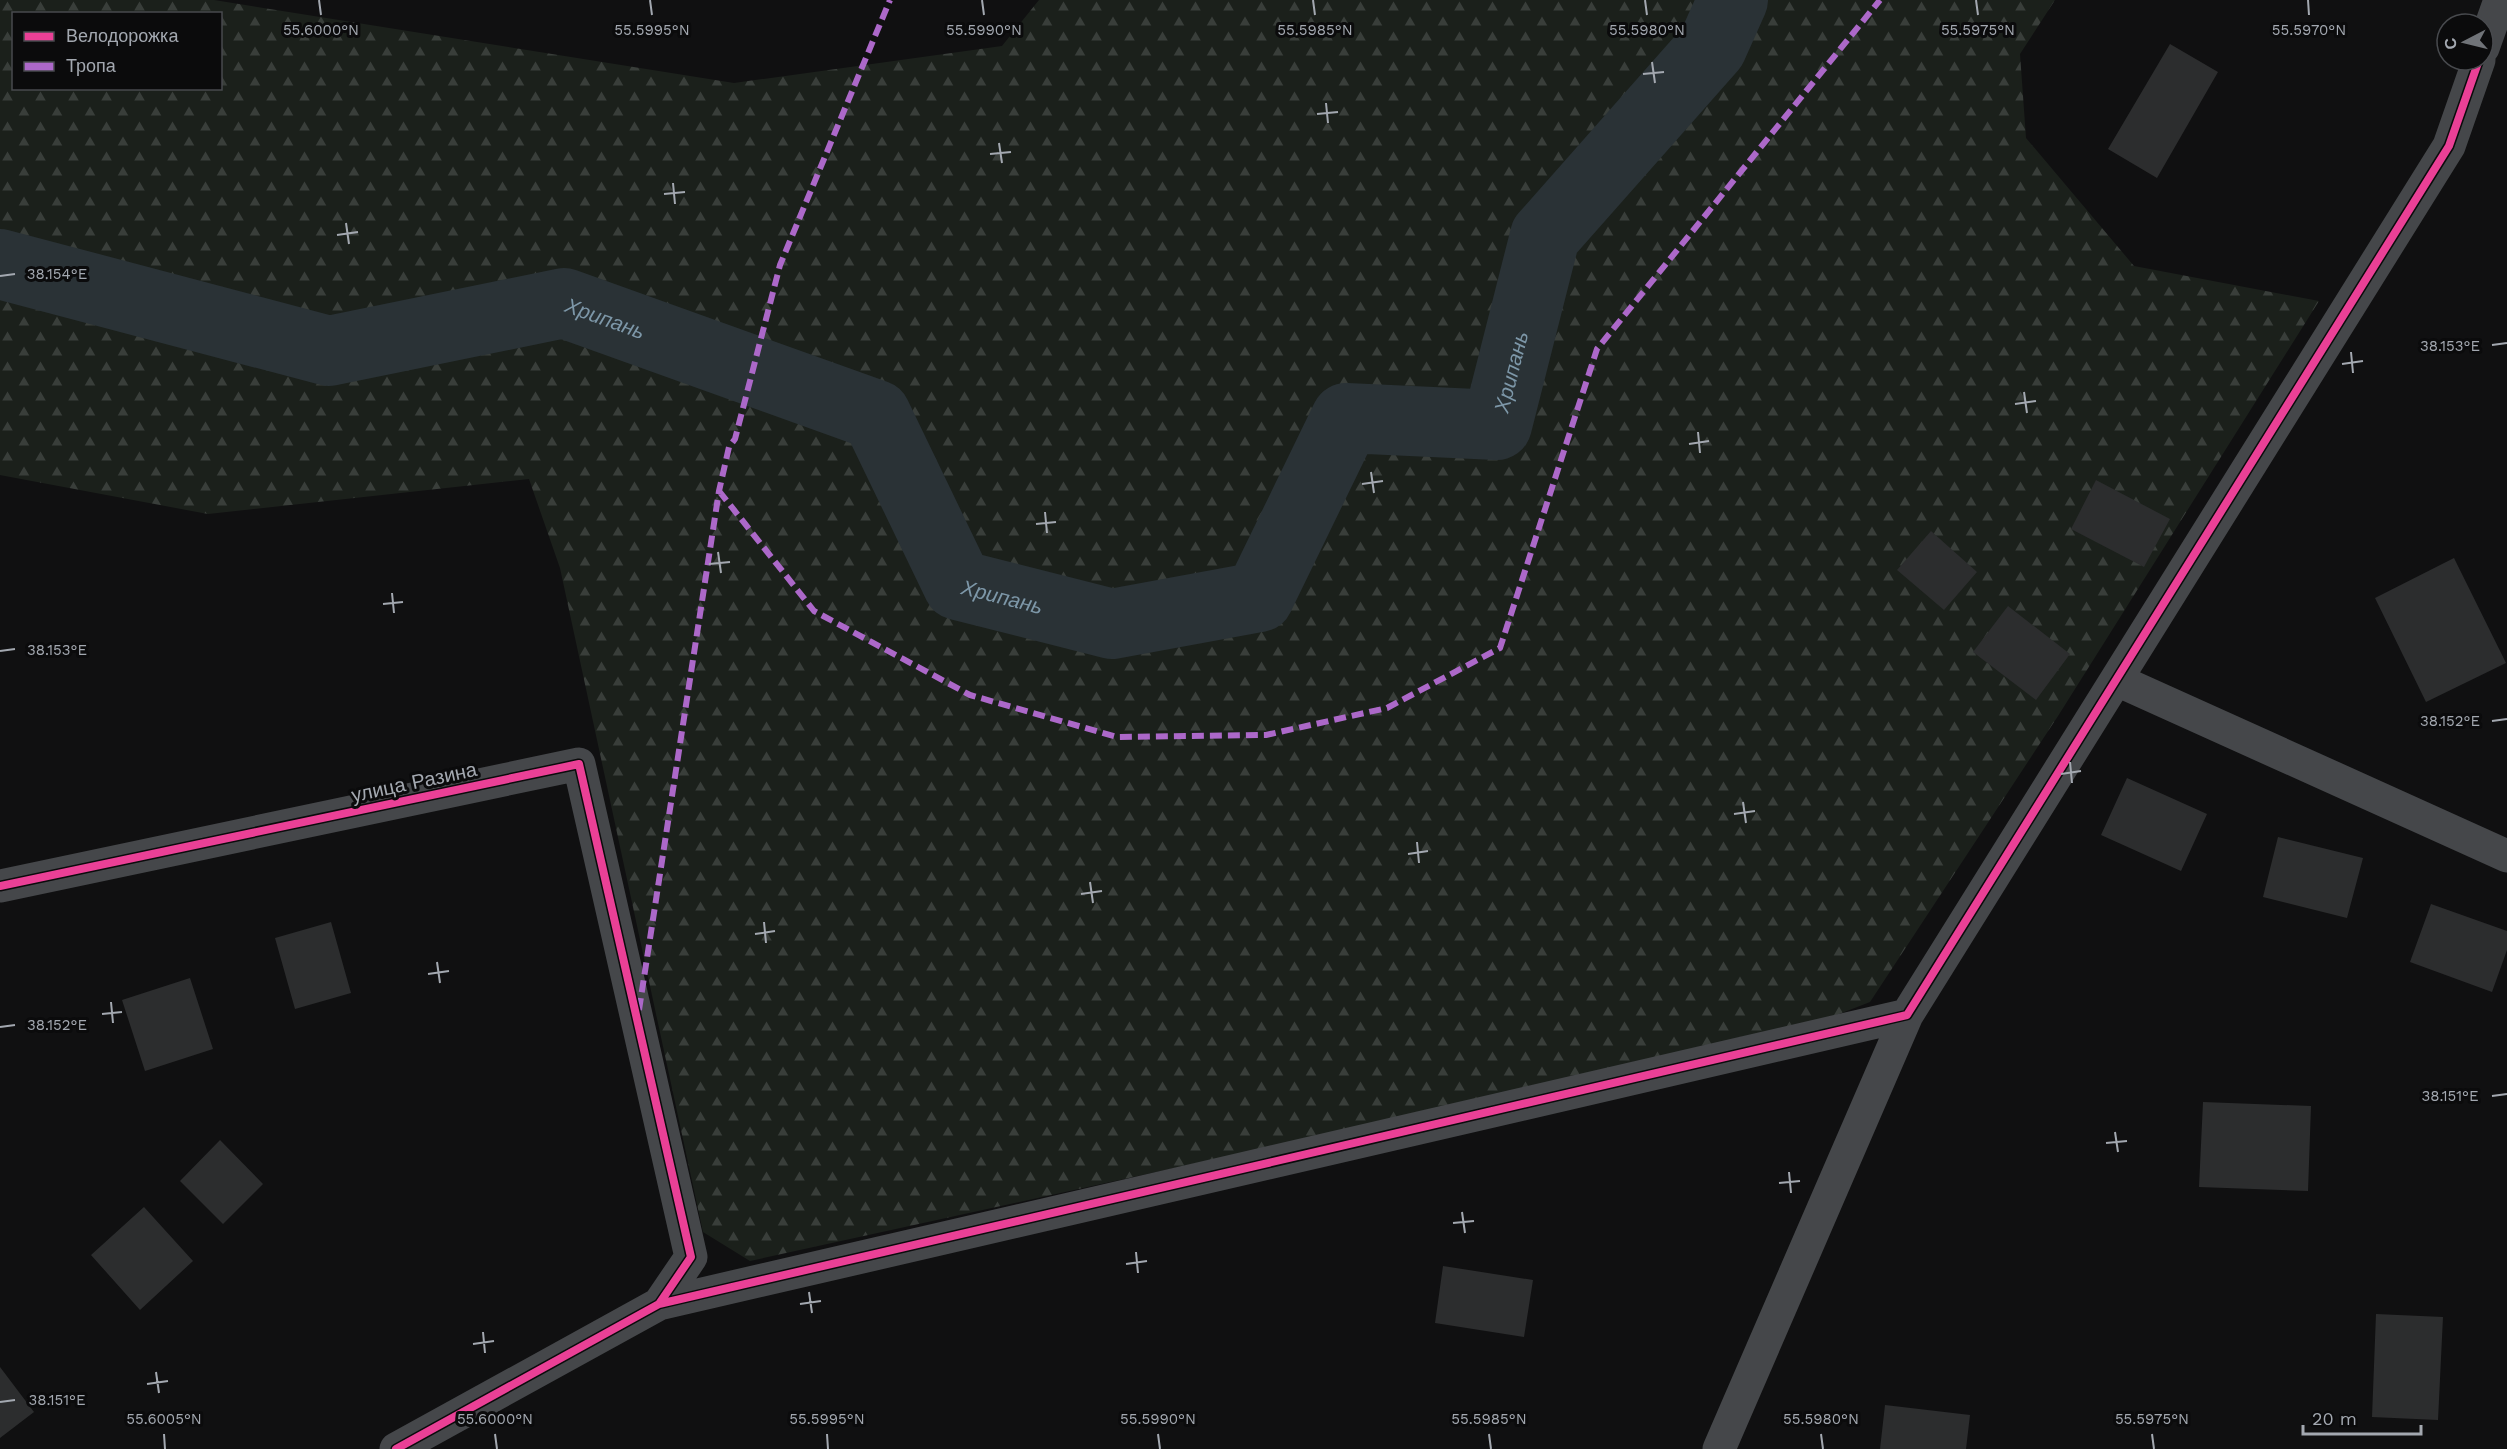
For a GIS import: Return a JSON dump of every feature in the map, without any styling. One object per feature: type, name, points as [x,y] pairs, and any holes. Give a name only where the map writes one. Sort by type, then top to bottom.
[{"type":"street","points":[[1719,1449],[1907,1015],[2449,146],[2475,72]]},
{"type":"street","points":[[2117,680],[2507,856]]},
{"type":"street","name":"улица Разина","points":[[0,886],[579,764],[692,1257],[659,1304]]},
{"type":"street","points":[[396,1449],[659,1304],[1907,1015]]},
{"type":"green space","points":[[0,0],[214,0],[734,83],[1002,46],[1039,0],[2055,0],[2020,54],[2026,138],[2134,266],[2319,301],[2058,716],[1870,1002],[1790,1033],[750,1261],[703,1232],[560,568],[529,479],[208,514],[0,475]]},
{"type":"building","points":[[2170,44],[2218,72],[2157,178],[2108,149]]},
{"type":"building","points":[[2096,480],[2170,519],[2144,567],[2071,529]]},
{"type":"building","points":[[1931,531],[1977,572],[1944,610],[1897,570]]},
{"type":"building","points":[[2454,558],[2506,663],[2426,702],[2375,598]]},
{"type":"building","points":[[2008,606],[2070,654],[2036,700],[1973,652]]},
{"type":"building","points":[[2127,778],[2207,814],[2181,871],[2101,835]]},
{"type":"building","points":[[2278,837],[2363,858],[2347,918],[2263,897]]},
{"type":"building","points":[[2431,904],[2507,931],[2507,950],[2492,992],[2410,962]]},
{"type":"building","points":[[331,922],[351,993],[295,1009],[275,938]]},
{"type":"building","points":[[190,978],[213,1049],[145,1071],[122,1000]]},
{"type":"building","points":[[2203,1102],[2311,1106],[2308,1191],[2199,1187]]},
{"type":"building","points":[[220,1140],[263,1184],[223,1224],[180,1181]]},
{"type":"building","points":[[144,1207],[193,1261],[140,1310],[91,1255]]},
{"type":"building","points":[[1443,1266],[1533,1280],[1524,1337],[1435,1323]]},
{"type":"building","points":[[2376,1314],[2443,1317],[2438,1420],[2372,1417]]},
{"type":"building","points":[[0,1367],[34,1412],[0,1438]]},
{"type":"building","points":[[1885,1405],[1970,1415],[1966,1449],[1880,1449]]},
{"type":"waterway","name":"Хрипань","points":[[0,264],[329,351],[564,303],[876,415],[958,585],[1112,624],[1259,597],[1346,418],[1497,425],[1545,236],[1712,47],[1733,0]]},
{"type":"marked path","points":[[639,1010],[719,491],[729,447],[735,439],[780,265],[890,0]]},
{"type":"marked path","points":[[719,491],[814,611],[970,695],[1117,737],[1266,735],[1387,708],[1500,648],[1597,349],[1880,0]]},
{"type":"cycle path","points":[[659,1304],[1907,1015],[2449,146],[2475,72]]},
{"type":"cycle path","points":[[0,886],[579,764],[691,1257],[659,1304],[396,1449]]}]
